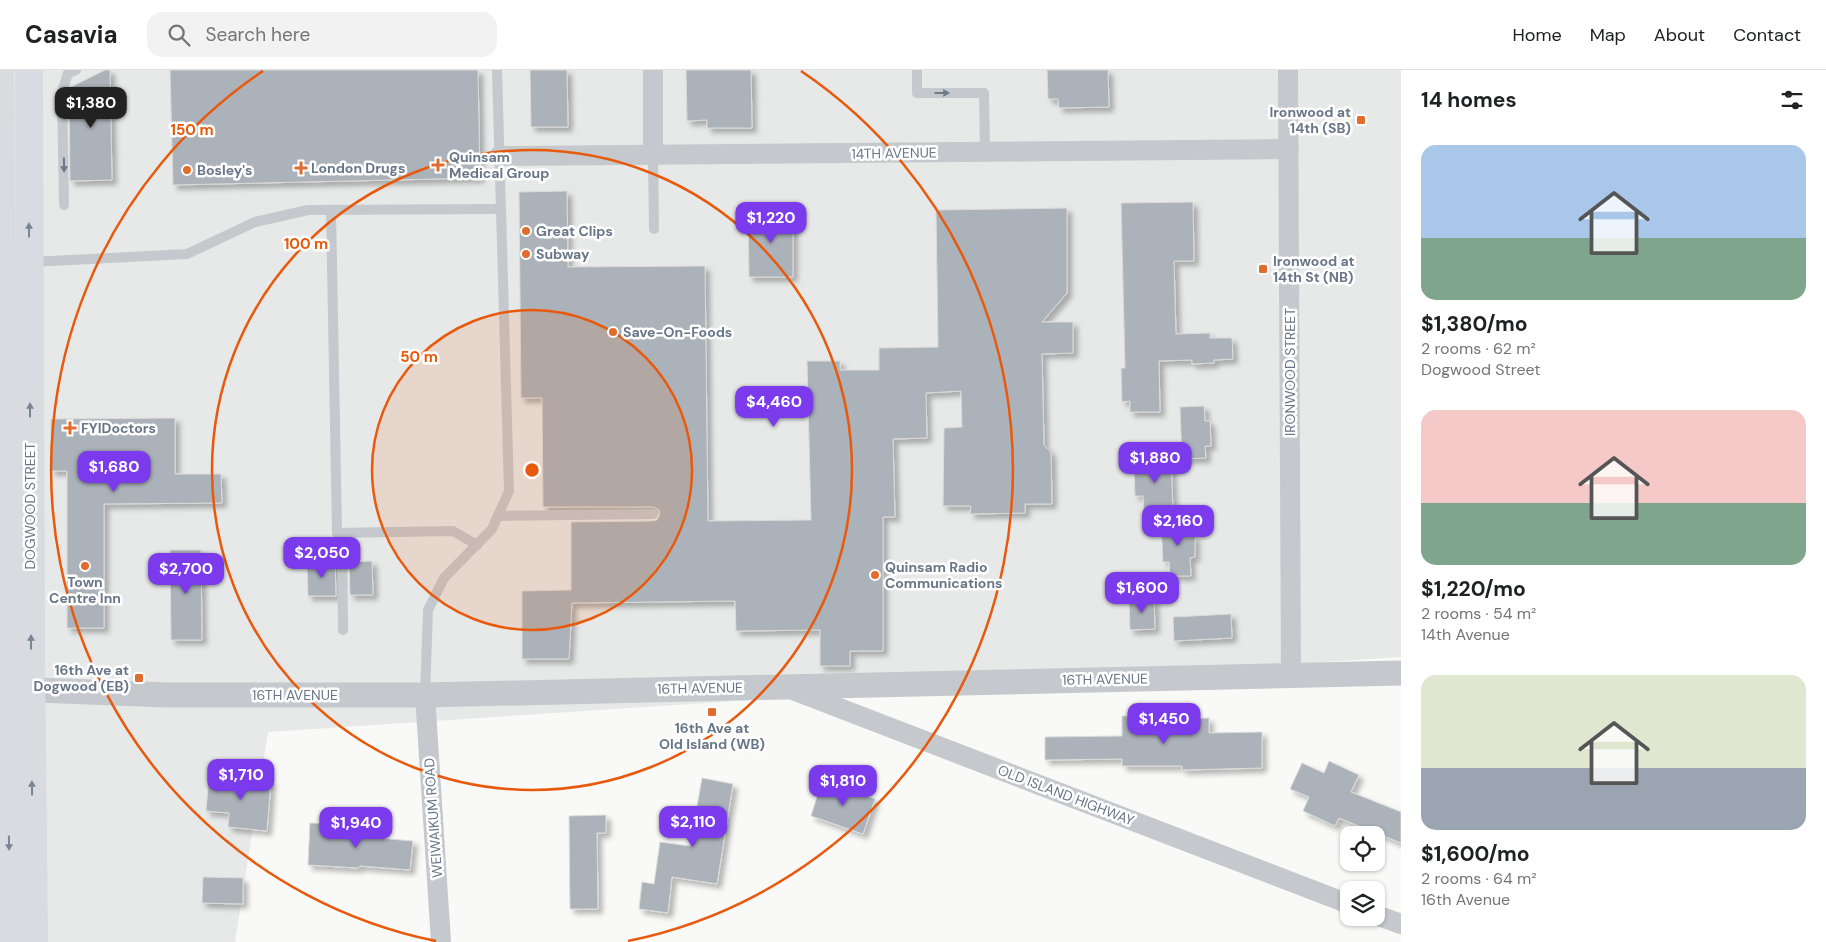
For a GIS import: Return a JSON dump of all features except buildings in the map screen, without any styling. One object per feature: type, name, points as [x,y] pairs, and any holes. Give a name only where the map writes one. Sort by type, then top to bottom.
[{"type":"main road","name":"DOGWOOD STREET","points":[[0,70],[0,153],[17,262]]},
{"type":"main road","name":"DOGWOOD STREET","points":[[11,942],[17,262],[29,70]]},
{"type":"main road","name":"DOGWOOD STREET","points":[[12,689],[34,942]]},
{"type":"street","points":[[653,70],[653,155]]},
{"type":"street","name":"IRONWOOD STREET","points":[[1288,70],[1291,674]]},
{"type":"street","name":"14TH AVENUE","points":[[499,156],[1289,149]]},
{"type":"street","name":"16TH AVENUE","points":[[12,689],[168,695],[425,694],[1401,673]]},
{"type":"street","name":"OLD ISLAND HIGHWAY","points":[[783,686],[1340,901]]},
{"type":"street","name":"WEIWAIKUM ROAD","points":[[425,694],[441,942]]},
{"type":"street","points":[[1385,918],[1401,924]]},
{"type":"lane","points":[[64,205],[62,92],[68,73],[76,70]]},
{"type":"lane","points":[[425,694],[428,610],[444,578],[492,529],[510,491],[497,70]]},
{"type":"lane","points":[[917,70],[917,93],[984,93],[985,152]]},
{"type":"lane","points":[[653,155],[654,229]]},
{"type":"lane","points":[[17,262],[187,254],[254,222],[308,210],[501,209]]},
{"type":"lane","points":[[332,210],[337,533],[453,531],[477,545]]},
{"type":"lane","points":[[498,516],[653,514]]},
{"type":"lane","points":[[342,533],[343,630]]},
{"type":"shaded area","points":[[0,70],[1401,70],[1401,657],[268,732],[235,942],[0,942]]},
{"type":"place","name":"Ironwood at 14th (SB)","points":[[1361,120]]},
{"type":"place","name":"Quinsam Medical Group","points":[[438,165]]},
{"type":"place","name":"London Drugs","points":[[301,168]]},
{"type":"place","name":"Bosley's","points":[[187,170]]},
{"type":"place","name":"Great Clips","points":[[526,231]]},
{"type":"place","name":"Subway","points":[[526,254]]},
{"type":"place","name":"Ironwood at 14th St (NB)","points":[[1263,269]]},
{"type":"place","name":"Save-On-Foods","points":[[613,332]]},
{"type":"place","name":"FYIDoctors","points":[[70,428]]},
{"type":"place","name":"Town Centre Inn","points":[[85,566]]},
{"type":"place","name":"Quinsam Radio Communications","points":[[875,575]]},
{"type":"place","name":"16th Ave at Dogwood (EB)","points":[[139,678]]},
{"type":"place","name":"16th Ave at Old Island (WB)","points":[[712,712]]}]
